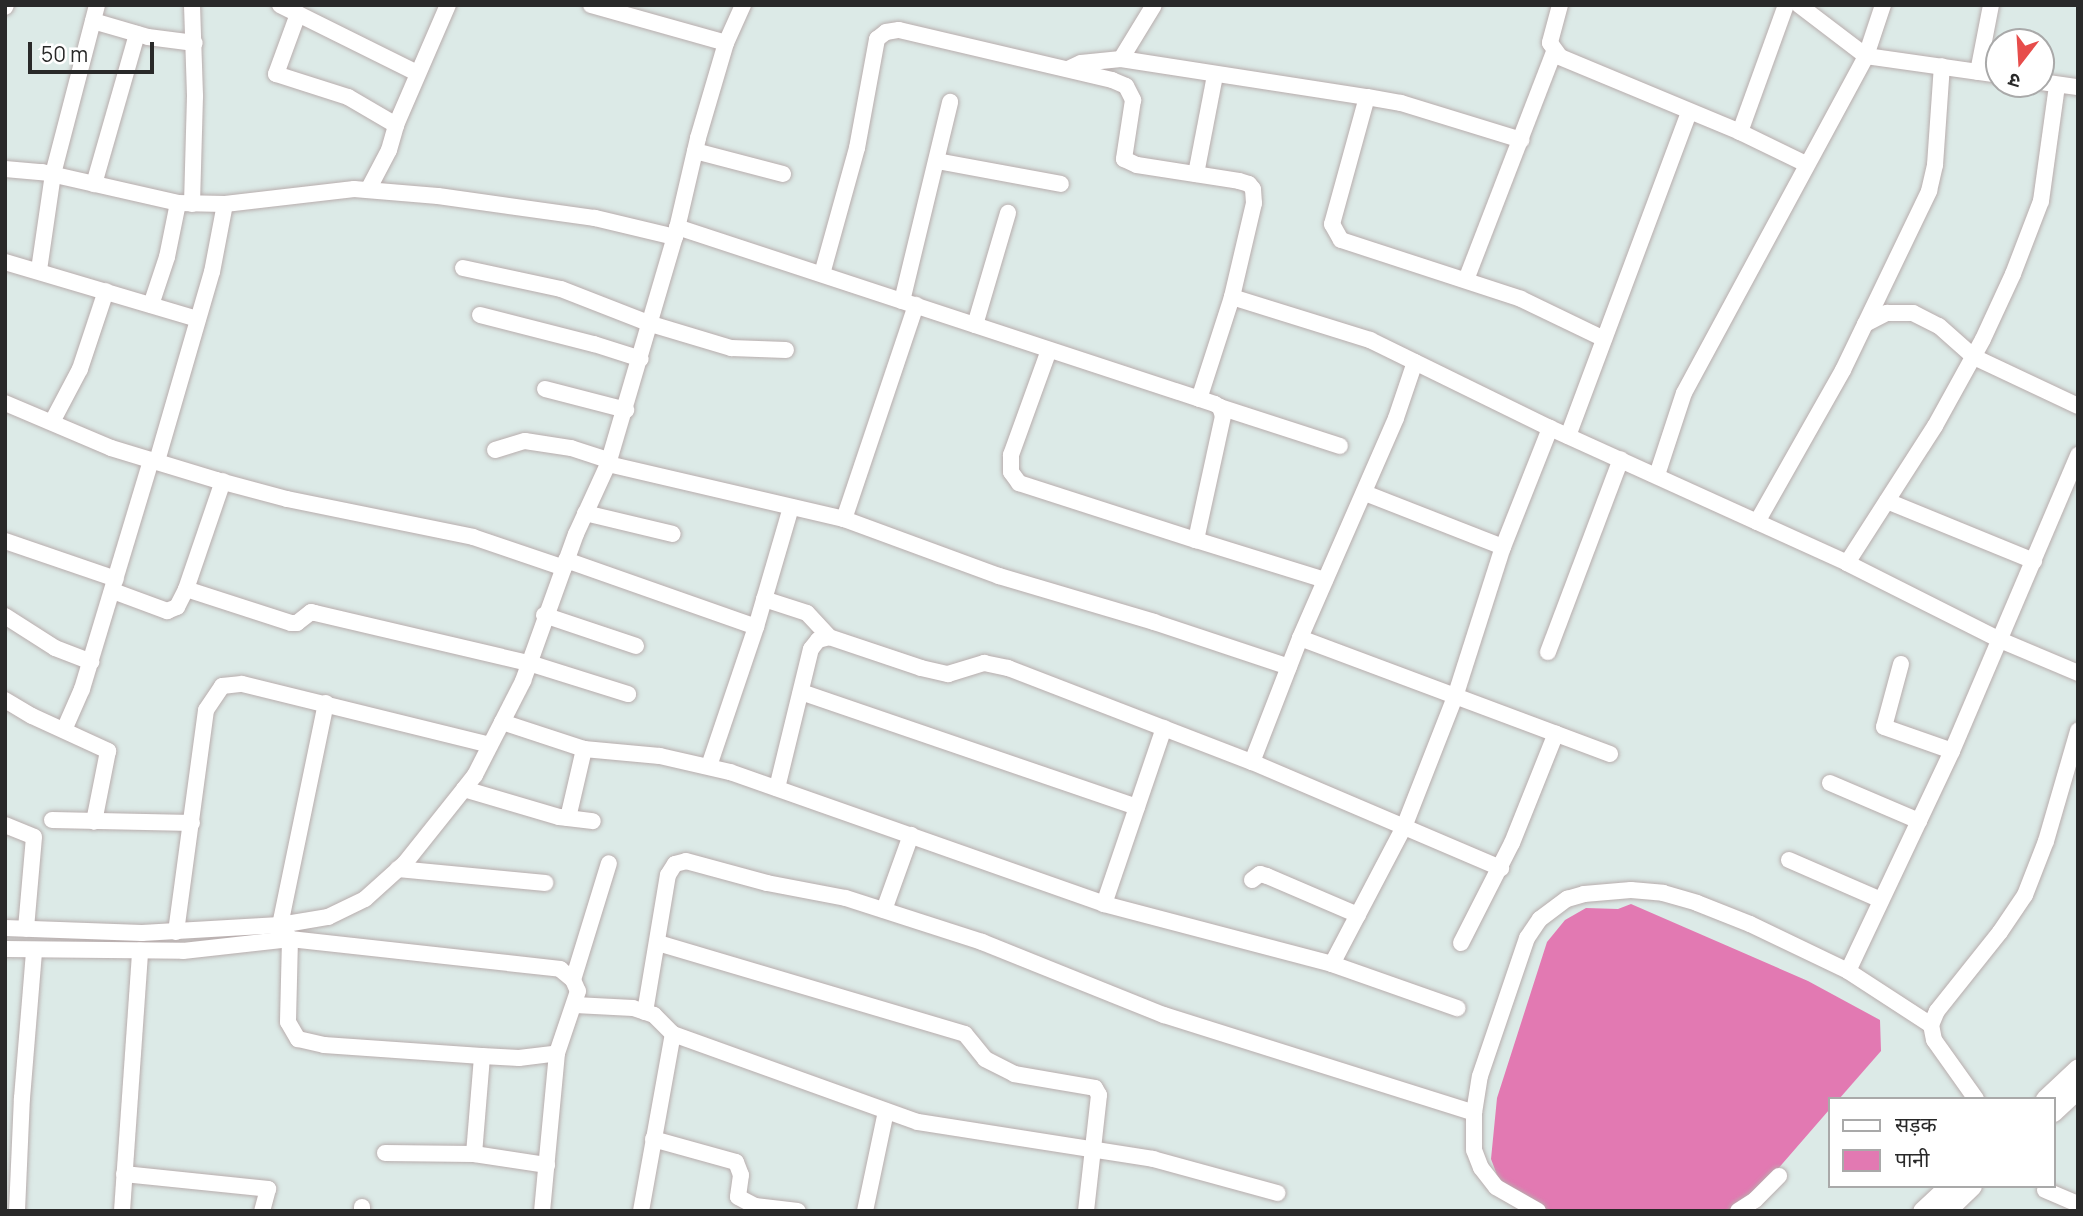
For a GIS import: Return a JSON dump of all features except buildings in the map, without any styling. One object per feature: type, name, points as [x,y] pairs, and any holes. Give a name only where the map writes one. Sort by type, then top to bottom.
[{"type":"street","points":[[151,305],[185,203],[195,43],[192,5]]},
{"type":"street","points":[[280,5],[306,13],[417,73]]},
{"type":"street","points":[[368,190],[389,150],[396,125],[447,5]]},
{"type":"street","points":[[591,5],[726,43]]},
{"type":"street","points":[[5,928],[176,932],[280,925],[328,917],[365,899],[398,869],[464,789],[502,722],[529,663],[544,615],[585,513],[609,462],[651,324],[695,151],[726,43],[743,5]]},
{"type":"street","points":[[1121,59],[1154,5]]},
{"type":"street","points":[[1560,5],[1550,43],[1554,52],[1740,132],[1806,164]]},
{"type":"street","points":[[1740,132],[1786,5]]},
{"type":"street","points":[[1799,5],[1866,56],[1985,73]]},
{"type":"street","points":[[1657,475],[1684,393],[1866,56],[1883,5]]},
{"type":"street","points":[[1978,72],[1991,5]]},
{"type":"street","points":[[39,270],[53,174],[95,13],[137,34],[195,43]]},
{"type":"street","points":[[306,13],[276,74],[348,97],[396,125]]},
{"type":"street","points":[[822,274],[857,148],[877,39],[886,32],[900,30],[1112,80],[1126,86],[1133,100],[1125,159],[1137,165],[1239,181],[1249,184],[1253,189],[1254,203],[1232,297],[1199,399]]},
{"type":"street","points":[[94,184],[137,34]]},
{"type":"street","points":[[1466,280],[1554,52]]},
{"type":"street","points":[[1068,69],[1081,62],[1121,59],[1367,97],[1401,103],[1521,141]]},
{"type":"street","points":[[1757,522],[1843,370],[1929,191],[1935,165],[1942,66]]},
{"type":"street","points":[[1196,174],[1216,75]]},
{"type":"street","points":[[2055,84],[2078,87]]},
{"type":"street","points":[[1367,97],[1338,198],[1332,224],[1335,232],[1350,246],[1521,299],[1604,339]]},
{"type":"street","points":[[1847,563],[1935,426],[1974,357],[2013,274],[2038,211],[2048,164],[2049,98]]},
{"type":"street","points":[[844,519],[909,303],[950,102]]},
{"type":"street","points":[[1568,436],[1689,112]]},
{"type":"street","points":[[695,151],[783,174]]},
{"type":"street","points":[[937,161],[1061,184]]},
{"type":"street","points":[[5,169],[53,174],[185,203],[225,204],[340,189],[368,190],[562,212],[676,232],[822,274],[1340,446]]},
{"type":"street","points":[[64,730],[91,662],[198,319],[225,204]]},
{"type":"street","points":[[975,325],[1007,213]]},
{"type":"street","points":[[5,262],[198,319]]},
{"type":"street","points":[[463,268],[561,289],[651,324],[731,348],[786,350]]},
{"type":"street","points":[[52,422],[79,369],[106,291]]},
{"type":"street","points":[[1232,297],[1370,340],[1550,428],[1847,563],[2000,640],[2078,673]]},
{"type":"street","points":[[1865,324],[1887,313],[1913,313],[1939,326],[1974,357],[2078,406]]},
{"type":"street","points":[[480,315],[641,359]]},
{"type":"street","points":[[1049,350],[1011,455],[1011,472],[1019,482],[1325,580]]},
{"type":"street","points":[[1252,762],[1300,638],[1396,418],[1415,362]]},
{"type":"street","points":[[545,389],[626,410]]},
{"type":"street","points":[[5,403],[111,447],[154,461],[287,499],[473,537],[756,626]]},
{"type":"street","points":[[1196,540],[1223,416],[1220,407]]},
{"type":"street","points":[[1332,964],[1404,827],[1455,697],[1503,547],[1550,428]]},
{"type":"street","points":[[495,450],[525,441],[570,448],[609,462],[844,519],[999,576],[1154,622],[1289,667]]},
{"type":"street","points":[[1848,971],[1952,751],[2078,455]]},
{"type":"street","points":[[1548,652],[1620,459]]},
{"type":"street","points":[[5,541],[115,585],[167,611],[181,602],[223,481]]},
{"type":"street","points":[[1365,493],[1503,547]]},
{"type":"street","points":[[1887,501],[2034,561]]},
{"type":"street","points":[[709,766],[756,626],[791,507]]},
{"type":"street","points":[[585,513],[673,534]]},
{"type":"street","points":[[186,589],[291,624],[297,623],[311,612],[529,663],[628,694]]},
{"type":"street","points":[[764,599],[807,614],[829,637],[920,668],[948,674],[984,663],[1008,668],[1252,762],[1501,868]]},
{"type":"street","points":[[544,615],[635,646]]},
{"type":"street","points":[[5,616],[55,648],[91,662]]},
{"type":"street","points":[[778,788],[811,649],[818,640],[829,637]]},
{"type":"street","points":[[1300,638],[1610,754]]},
{"type":"street","points":[[1901,664],[1884,727],[1952,751]]},
{"type":"street","points":[[176,932],[206,710],[222,686],[242,684],[490,745]]},
{"type":"street","points":[[801,692],[1137,807]]},
{"type":"street","points":[[5,700],[108,751],[94,822]]},
{"type":"street","points":[[326,703],[280,925],[290,939],[288,1022],[298,1039],[324,1045],[519,1058],[557,1052]]},
{"type":"street","points":[[502,722],[584,749],[660,756],[709,766],[1104,904],[1332,964],[1457,1008]]},
{"type":"street","points":[[1104,904],[1164,728]]},
{"type":"street","points":[[1975,1097],[1934,1040],[1931,1025],[1937,1011],[2000,932],[2025,895],[2046,841],[2078,731]]},
{"type":"street","points":[[1461,943],[1501,868],[1556,733]]},
{"type":"street","points":[[568,818],[584,749]]},
{"type":"street","points":[[1830,783],[1919,821]]},
{"type":"street","points":[[464,789],[568,818],[593,821]]},
{"type":"street","points":[[52,820],[192,823]]},
{"type":"street","points":[[5,825],[34,837],[26,929]]},
{"type":"street","points":[[884,910],[911,835]]},
{"type":"street","points":[[1788,860],[1881,900]]},
{"type":"street","points":[[645,1012],[668,875],[675,864],[686,861],[767,883],[846,898],[884,910],[1030,960],[1164,1015],[1474,1113]]},
{"type":"street","points":[[573,980],[609,863]]},
{"type":"street","points":[[398,869],[545,883]]},
{"type":"street","points":[[1252,880],[1260,874],[1267,876],[1358,915]]},
{"type":"street","points":[[1538,1211],[1496,1187],[1481,1168],[1473,1142],[1474,1113],[1480,1076],[1527,938],[1540,919],[1567,899],[1584,894],[1631,890],[1663,893],[1750,924],[1848,971],[1931,1025]]},
{"type":"street","points":[[5,949],[183,951],[290,939],[386,952],[532,964],[560,969],[573,980],[578,991],[557,1052],[542,1211]]},
{"type":"street","points":[[657,943],[965,1034],[985,1059],[1014,1073],[1095,1088],[1099,1095],[1086,1211]]},
{"type":"street","points":[[18,1211],[22,1098],[34,951]]},
{"type":"street","points":[[122,1211],[140,951]]},
{"type":"street","points":[[575,1005],[633,1008],[654,1015],[673,1034],[918,1122],[1153,1159],[1277,1193]]},
{"type":"street","points":[[641,1211],[673,1034]]},
{"type":"street","points":[[474,1154],[482,1056]]},
{"type":"street","points":[[2047,1097],[2078,1068]]},
{"type":"street","points":[[2055,1110],[2078,1089]]},
{"type":"street","points":[[865,1211],[886,1111]]},
{"type":"street","points":[[653,1139],[736,1162],[741,1175],[738,1197],[755,1206],[798,1211]]},
{"type":"street","points":[[385,1153],[474,1154],[547,1165]]},
{"type":"street","points":[[124,1174],[268,1189],[262,1211]]},
{"type":"street","points":[[1738,1211],[1755,1200],[1779,1176]]},
{"type":"street","points":[[1922,1211],[1947,1188]]},
{"type":"street","points":[[1946,1211],[1970,1188]]},
{"type":"street","points":[[2045,1190],[2078,1204]]},
{"type":"water","points":[[1631,904],[1808,981],[1880,1020],[1881,1051],[1841,1097],[1828,1097],[1828,1111],[1749,1202],[1728,1211],[1547,1211],[1503,1191],[1491,1159],[1497,1098],[1547,942],[1565,920],[1586,908],[1618,909]]}]
